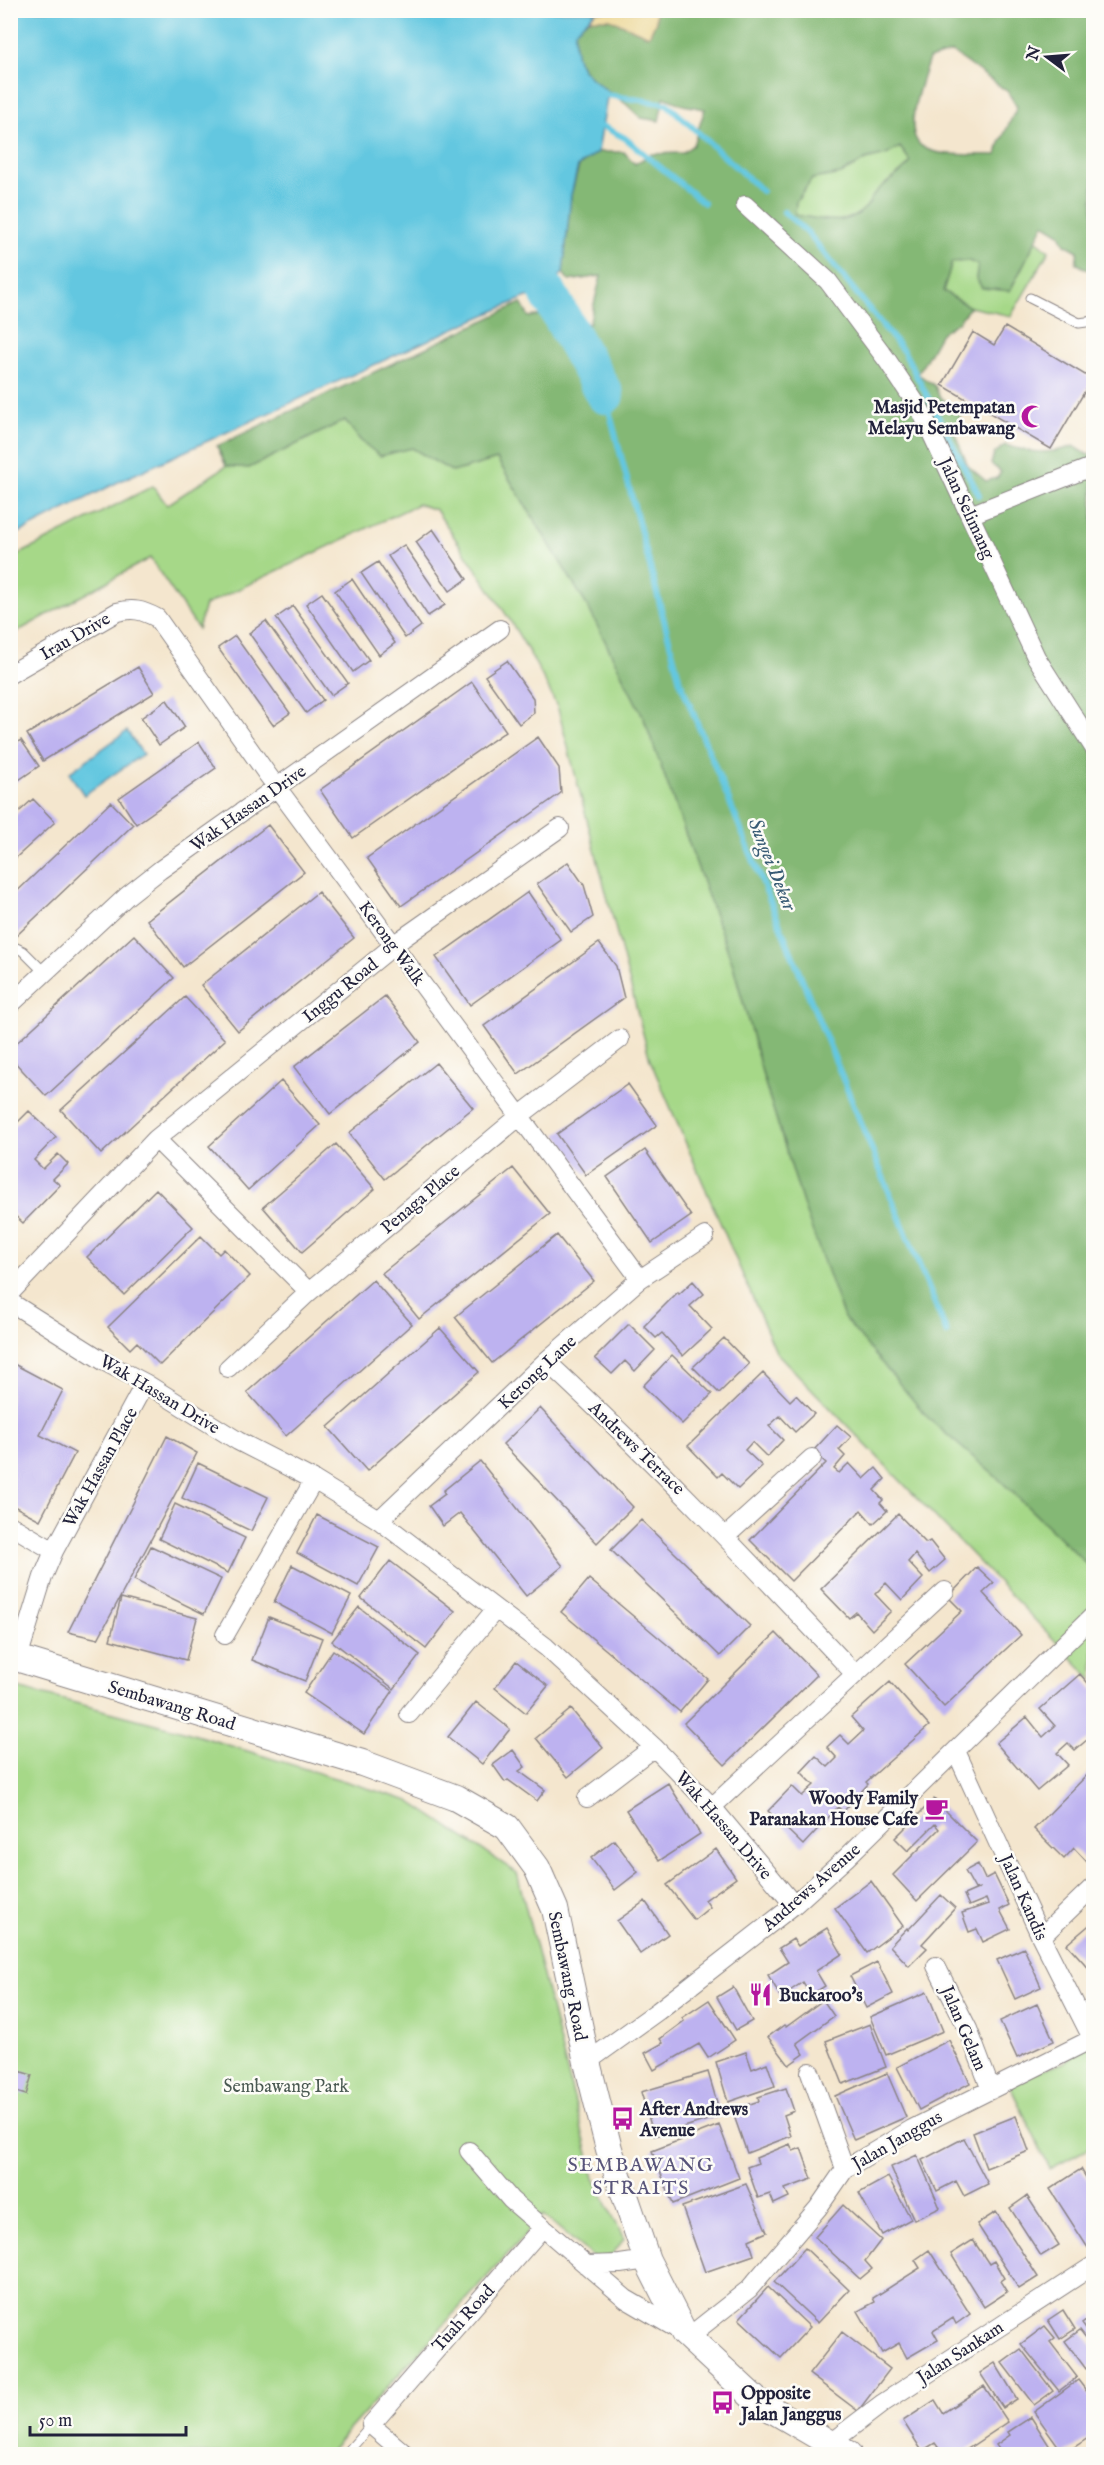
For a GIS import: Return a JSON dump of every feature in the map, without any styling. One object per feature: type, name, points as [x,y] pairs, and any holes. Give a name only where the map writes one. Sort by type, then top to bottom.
[{"type":"street","name":"Jalan Selimang","points":[[745,204],[828,282],[887,360],[921,411],[1036,657],[1094,748]]},
{"type":"street","points":[[970,515],[1094,466]]},
{"type":"street","name":"Irau Drive","points":[[10,675],[117,612],[130,609],[143,610]]},
{"type":"street","name":"Kerong Walk","points":[[143,610],[157,618],[167,630],[277,788],[640,1279]]},
{"type":"street","name":"Wak Hassan Drive","points":[[10,1005],[127,896],[500,629]]},
{"type":"street","name":"Inggu Road","points":[[10,1293],[156,1139],[394,946],[560,828]]},
{"type":"street","name":"Penaga Place","points":[[228,1368],[309,1292],[520,1116],[620,1039]]},
{"type":"street","points":[[156,1139],[309,1292]]},
{"type":"street","name":"Kerong Lane","points":[[379,1520],[546,1361],[640,1279],[705,1236]]},
{"type":"street","name":"Wak Hassan Drive","points":[[10,1302],[238,1441],[314,1480],[379,1520],[546,1647],[654,1747],[712,1807],[794,1905]]},
{"type":"street","name":"Andrews Terrace","points":[[546,1361],[726,1536],[854,1672]]},
{"type":"street","name":"Wak Hassan Place","points":[[14,1657],[54,1551],[145,1383]]},
{"type":"street","points":[[726,1536],[812,1458]]},
{"type":"street","points":[[225,1635],[314,1480]]},
{"type":"street","points":[[10,1525],[54,1551]]},
{"type":"street","points":[[712,1807],[854,1672],[945,1591]]},
{"type":"street","points":[[409,1714],[495,1610]]},
{"type":"street","name":"Andrews Avenue","points":[[587,2062],[658,2011],[794,1905],[847,1857],[1094,1615]]},
{"type":"street","name":"Sembawang Road","points":[[14,1657],[362,1763],[456,1798],[507,1827],[537,1868],[555,1909],[587,2062],[609,2149],[646,2260],[685,2336],[756,2400],[839,2449]]},
{"type":"street","points":[[587,1798],[654,1747]]},
{"type":"street","name":"Jalan Kandis","points":[[956,1751],[1041,1937],[1093,2040]]},
{"type":"street","points":[[1041,1937],[1094,1886]]},
{"type":"street","name":"Jalan Gelam","points":[[936,1966],[968,2029],[991,2090]]},
{"type":"street","name":"Jalan Janggus","points":[[685,2336],[748,2289],[818,2208],[845,2169],[912,2129],[1093,2040]]},
{"type":"street","points":[[810,2072],[845,2169]]},
{"type":"street","points":[[469,2151],[511,2200],[626,2300],[685,2336]]},
{"type":"street","name":"Tuah Road","points":[[371,2425],[543,2227]]},
{"type":"street","points":[[586,2265],[620,2264],[646,2260]]},
{"type":"street","name":"Jalan Sankam","points":[[839,2449],[883,2403],[1094,2265]]},
{"type":"street","points":[[371,2425],[405,2454]]},
{"type":"lane","points":[[1030,298],[1078,323],[1094,321]]},
{"type":"lane","points":[[10,945],[23,951],[45,973]]},
{"type":"lane","name":"Tuah Road","points":[[346,2454],[371,2425]]},
{"type":"green space","points":[[656,11],[1093,11],[1093,273],[1076,263],[1078,251],[1065,244],[1060,234],[1044,224],[1010,291],[982,288],[976,278],[978,265],[969,261],[952,262],[943,291],[970,307],[958,322],[941,333],[918,374],[935,386],[939,396],[961,413],[955,434],[968,466],[986,481],[997,478],[1001,472],[991,464],[994,454],[1005,445],[1040,452],[1074,446],[1088,455],[1093,452],[1093,1570],[1002,1482],[929,1419],[844,1318],[806,1213],[765,1083],[733,965],[644,719],[588,607],[497,459],[453,472],[412,448],[380,456],[360,440],[345,420],[249,468],[226,466],[217,446],[521,303],[529,317],[550,314],[589,324],[601,276],[569,281],[563,273],[571,195],[579,166],[598,152],[624,152],[635,164],[651,154],[682,153],[693,145],[705,109],[683,105],[664,97],[659,121],[641,118],[626,104],[588,77],[574,54],[574,31],[589,19],[610,19],[649,36],[656,21]],"holes":[[[952,52],[1008,92],[1017,107],[1000,143],[997,155],[939,153],[923,147],[916,140],[913,130],[915,105],[929,59]],[[900,147],[911,162],[876,192],[867,206],[857,214],[841,220],[822,220],[795,215],[796,202],[812,179],[841,174],[865,160],[886,155]]]},
{"type":"green space","points":[[900,147],[911,162],[880,189],[867,206],[857,214],[841,220],[822,220],[794,215],[796,202],[812,179],[841,174],[865,160],[886,155]]},
{"type":"green space","points":[[1036,240],[1049,251],[1011,316],[970,307],[943,291],[952,262],[969,261],[978,265],[976,278],[1011,289]]},
{"type":"green space","points":[[345,420],[360,440],[380,456],[412,448],[453,472],[497,459],[588,607],[644,719],[733,965],[765,1083],[806,1213],[929,1419],[1002,1482],[1093,1570],[1093,1680],[776,1352],[650,1060],[558,709],[517,632],[436,510],[418,504],[205,605],[198,629],[150,558],[11,635],[10,559],[153,486],[167,505],[226,466],[249,468]]},
{"type":"green space","name":"Sembawang Park","points":[[10,1686],[183,1731],[409,1801],[517,1873],[594,2178],[624,2239],[612,2255],[598,2261],[543,2215],[327,2454],[11,2454]]},
{"type":"green space","points":[[1091,2043],[1094,2047],[1093,2146],[1050,2169],[1009,2084],[1029,2074],[1063,2063]]},
{"type":"sand","points":[[596,11],[656,11],[656,21],[649,36],[610,19],[589,19]]},
{"type":"water","points":[[11,10],[596,11],[575,31],[576,52],[581,67],[608,91],[598,152],[578,166],[571,195],[563,273],[547,291],[524,298],[446,332],[120,481],[11,537]]},
{"type":"water","points":[[127,731],[143,754],[84,795],[69,773]]},
{"type":"building","name":"Masjid Petempatan Melayu Sembawang","points":[[1005,327],[1092,379],[1051,449],[942,385],[973,332],[994,345]]},
{"type":"building","points":[[433,529],[467,579],[450,591],[416,542]]},
{"type":"building","points":[[404,545],[445,605],[428,616],[388,556]]},
{"type":"building","points":[[378,562],[421,626],[405,638],[361,573]]},
{"type":"building","points":[[352,579],[395,643],[379,655],[335,591]]},
{"type":"building","points":[[322,593],[369,660],[353,672],[306,604]]},
{"type":"building","points":[[293,606],[348,683],[331,695],[276,618]]},
{"type":"building","points":[[266,621],[323,700],[306,713],[249,633]]},
{"type":"building","points":[[235,636],[290,713],[273,725],[218,648]]},
{"type":"building","points":[[507,661],[533,698],[534,713],[519,724],[485,676]]},
{"type":"building","points":[[138,667],[154,693],[43,761],[27,734]]},
{"type":"building","points":[[472,682],[506,731],[353,838],[320,790]]},
{"type":"building","points":[[167,700],[185,727],[159,745],[141,718]]},
{"type":"building","points":[[538,737],[559,768],[561,793],[401,906],[367,858]]},
{"type":"building","points":[[21,740],[39,766],[10,786],[10,747]]},
{"type":"building","points":[[199,742],[216,768],[136,824],[119,798]]},
{"type":"building","points":[[33,799],[55,822],[10,863],[10,820]]},
{"type":"building","points":[[111,802],[133,825],[15,937],[10,933],[10,898]]},
{"type":"building","points":[[268,825],[304,872],[183,967],[147,920]]},
{"type":"building","points":[[568,862],[584,885],[593,917],[571,932],[537,884]]},
{"type":"building","points":[[318,892],[354,938],[238,1031],[201,985]]},
{"type":"building","points":[[528,892],[561,940],[470,1005],[436,957]]},
{"type":"building","points":[[134,935],[174,978],[46,1096],[10,1057],[10,1049]]},
{"type":"building","points":[[599,943],[616,966],[624,998],[518,1074],[484,1026]]},
{"type":"building","points":[[385,996],[420,1042],[330,1114],[294,1067]]},
{"type":"building","points":[[185,997],[225,1040],[101,1154],[61,1110]]},
{"type":"building","points":[[436,1063],[473,1108],[385,1179],[349,1133]]},
{"type":"building","points":[[281,1081],[320,1125],[248,1190],[209,1146]]},
{"type":"building","points":[[628,1084],[657,1125],[586,1175],[557,1134]]},
{"type":"building","points":[[29,1111],[56,1137],[34,1160],[43,1169],[58,1154],[68,1164],[53,1179],[60,1185],[23,1223],[12,1213],[10,1214],[10,1130]]},
{"type":"building","points":[[336,1144],[375,1189],[302,1252],[263,1207]]},
{"type":"building","points":[[645,1150],[691,1216],[652,1243],[607,1177]]},
{"type":"building","points":[[513,1168],[550,1214],[419,1319],[382,1273]]},
{"type":"building","points":[[156,1189],[193,1227],[124,1295],[87,1257]]},
{"type":"building","points":[[557,1235],[594,1281],[492,1363],[455,1317]]},
{"type":"building","points":[[201,1236],[219,1254],[224,1249],[250,1276],[160,1365],[137,1342],[130,1349],[108,1327]]},
{"type":"building","points":[[373,1280],[412,1324],[286,1436],[247,1392]]},
{"type":"building","points":[[693,1281],[704,1294],[690,1306],[712,1329],[683,1356],[662,1333],[656,1338],[644,1326],[678,1292],[679,1294]]},
{"type":"building","points":[[629,1324],[655,1350],[635,1371],[625,1361],[612,1374],[595,1358]]},
{"type":"building","points":[[440,1328],[479,1372],[367,1471],[328,1427]]},
{"type":"building","points":[[724,1338],[749,1364],[719,1393],[693,1367]]},
{"type":"building","points":[[672,1355],[712,1394],[682,1424],[643,1386]]},
{"type":"building","points":[[10,1362],[63,1390],[40,1435],[75,1453],[40,1520],[10,1504]]},
{"type":"building","points":[[763,1373],[790,1401],[796,1395],[814,1414],[795,1432],[780,1416],[769,1426],[783,1440],[767,1457],[752,1442],[745,1450],[762,1466],[738,1489],[722,1473],[718,1477],[688,1446]]},
{"type":"building","points":[[540,1408],[633,1507],[597,1543],[503,1444]]},
{"type":"building","points":[[837,1425],[851,1437],[839,1450],[845,1456],[834,1469],[839,1473],[849,1463],[864,1479],[876,1468],[885,1479],[874,1490],[883,1500],[880,1503],[887,1511],[873,1524],[861,1510],[791,1581],[750,1540],[826,1463],[813,1451]]},
{"type":"building","points":[[167,1436],[197,1453],[98,1639],[68,1632]]},
{"type":"building","points":[[480,1461],[563,1566],[526,1596],[460,1513],[443,1526],[429,1506],[445,1494],[443,1491]]},
{"type":"building","points":[[198,1463],[268,1497],[251,1531],[182,1498]]},
{"type":"building","points":[[175,1504],[245,1538],[228,1573],[159,1539]]},
{"type":"building","points":[[898,1514],[926,1543],[930,1541],[945,1560],[930,1573],[915,1554],[908,1562],[923,1578],[902,1600],[886,1583],[875,1594],[891,1611],[872,1630],[856,1612],[849,1618],[821,1589]]},
{"type":"building","points":[[317,1515],[379,1547],[358,1586],[297,1553]]},
{"type":"building","points":[[641,1520],[750,1626],[720,1656],[611,1550]]},
{"type":"building","points":[[151,1546],[221,1579],[204,1614],[134,1580]]},
{"type":"building","points":[[390,1561],[455,1611],[426,1649],[361,1598]]},
{"type":"building","points":[[292,1565],[351,1596],[332,1633],[274,1602]]},
{"type":"building","points":[[977,1567],[994,1583],[983,1593],[1021,1635],[944,1707],[905,1664],[962,1611],[948,1597]]},
{"type":"building","points":[[589,1579],[708,1679],[680,1712],[561,1612]]},
{"type":"building","points":[[121,1598],[197,1618],[186,1660],[110,1640]]},
{"type":"building","points":[[359,1607],[420,1655],[394,1689],[332,1641]]},
{"type":"building","points":[[269,1617],[322,1638],[305,1681],[252,1660]]},
{"type":"building","points":[[776,1633],[817,1675],[725,1765],[684,1723]]},
{"type":"building","points":[[333,1650],[393,1691],[364,1734],[304,1693]]},
{"type":"building","points":[[516,1661],[548,1686],[526,1713],[495,1688]]},
{"type":"building","points":[[1080,1674],[1094,1690],[1094,1734],[1075,1750],[1068,1743],[1057,1753],[1068,1765],[1037,1791],[996,1743],[1027,1717],[1043,1737],[1055,1726],[1040,1709]]},
{"type":"building","points":[[890,1682],[929,1726],[866,1782],[868,1784],[843,1812],[838,1807],[803,1845],[768,1811],[792,1786],[802,1796],[814,1785],[801,1772],[816,1756],[828,1767],[837,1758],[827,1747],[840,1735],[849,1744],[863,1731],[851,1717]]},
{"type":"building","points":[[476,1702],[510,1729],[482,1764],[448,1737]]},
{"type":"building","points":[[571,1709],[603,1748],[568,1777],[536,1738]]},
{"type":"building","points":[[513,1750],[525,1767],[519,1771],[545,1790],[537,1801],[508,1780],[505,1782],[493,1765]]},
{"type":"building","points":[[1094,1768],[1094,1828],[1091,1831],[1094,1834],[1094,1856],[1087,1862],[1074,1848],[1064,1859],[1034,1829]]},
{"type":"building","points":[[668,1783],[700,1834],[659,1861],[626,1810]]},
{"type":"building","points":[[934,1799],[977,1842],[917,1901],[893,1875],[939,1829],[935,1824],[908,1851],[895,1838]]},
{"type":"building","points":[[614,1840],[638,1872],[615,1890],[591,1858]]},
{"type":"building","points":[[716,1849],[736,1878],[705,1900],[710,1907],[694,1920],[667,1885]]},
{"type":"building","points":[[978,1864],[985,1879],[994,1874],[1009,1905],[1000,1910],[1010,1929],[983,1942],[977,1929],[969,1932],[962,1913],[988,1904],[986,1899],[969,1906],[964,1895],[980,1888],[975,1889],[965,1871]]},
{"type":"building","points":[[871,1881],[903,1926],[867,1953],[835,1908]]},
{"type":"building","points":[[941,1895],[955,1908],[922,1944],[927,1948],[909,1966],[890,1946]]},
{"type":"building","points":[[645,1901],[668,1934],[640,1954],[617,1921]]},
{"type":"building","points":[[1094,1921],[1094,1974],[1067,1944]]},
{"type":"building","points":[[827,1928],[842,1954],[816,1971],[825,1986],[811,1995],[803,1982],[781,1997],[768,1975],[788,1962],[779,1948],[793,1939],[798,1946]]},
{"type":"building","points":[[1024,1948],[1041,1987],[1015,1999],[997,1960]]},
{"type":"building","points":[[877,1962],[893,1994],[866,2008],[850,1976]]},
{"type":"building","points":[[733,1987],[752,2021],[736,2030],[717,1997]]},
{"type":"building","points":[[927,1992],[943,2031],[886,2055],[870,2017]]},
{"type":"building","points":[[709,2000],[735,2040],[708,2058],[699,2044],[654,2070],[645,2053],[663,2043],[660,2039],[684,2021],[682,2018]]},
{"type":"building","points":[[823,2000],[834,2016],[797,2043],[804,2054],[789,2065],[768,2037]]},
{"type":"building","points":[[1037,2004],[1054,2041],[1017,2058],[1000,2021]]},
{"type":"building","points":[[870,2024],[886,2067],[843,2084],[826,2041]]},
{"type":"building","points":[[949,2040],[970,2083],[919,2110],[897,2067]]},
{"type":"building","points":[[746,2052],[752,2069],[767,2063],[775,2086],[728,2102],[716,2062]]},
{"type":"building","points":[[12,2069],[32,2075],[26,2095],[10,2090]]},
{"type":"building","points":[[708,2072],[721,2116],[654,2136],[641,2092]]},
{"type":"building","points":[[887,2073],[906,2117],[854,2140],[835,2096]]},
{"type":"building","points":[[786,2088],[794,2111],[784,2115],[791,2136],[747,2153],[732,2110],[759,2101],[758,2097]]},
{"type":"building","points":[[1016,2116],[1029,2151],[986,2168],[973,2133]]},
{"type":"building","points":[[719,2125],[739,2178],[673,2204],[652,2151]]},
{"type":"building","points":[[964,2138],[988,2184],[964,2196],[956,2181],[937,2191],[922,2160]]},
{"type":"building","points":[[790,2144],[793,2151],[801,2148],[812,2179],[785,2189],[789,2197],[774,2204],[770,2194],[758,2198],[747,2167],[758,2163],[756,2158]]},
{"type":"building","points":[[917,2155],[940,2208],[914,2220],[891,2167]]},
{"type":"building","points":[[1081,2169],[1088,2181],[1094,2177],[1094,2244],[1088,2248],[1050,2189]]},
{"type":"building","points":[[888,2177],[911,2219],[882,2235],[859,2193]]},
{"type":"building","points":[[746,2184],[767,2232],[749,2240],[754,2255],[705,2272],[682,2207]]},
{"type":"building","points":[[1027,2196],[1059,2245],[1041,2256],[1010,2208]]},
{"type":"building","points":[[843,2205],[881,2240],[865,2261],[872,2269],[860,2279],[815,2237]]},
{"type":"building","points":[[996,2212],[1038,2277],[1019,2289],[977,2224]]},
{"type":"building","points":[[973,2240],[989,2264],[994,2261],[1004,2278],[1000,2281],[1007,2292],[984,2307],[951,2254]]},
{"type":"building","points":[[805,2248],[849,2290],[818,2323],[774,2282]]},
{"type":"building","points":[[929,2250],[970,2314],[956,2324],[953,2318],[933,2331],[938,2340],[907,2358],[899,2343],[882,2353],[858,2311],[875,2302],[873,2298],[920,2268],[915,2260]]},
{"type":"building","points":[[768,2287],[810,2327],[781,2358],[739,2319]]},
{"type":"building","points":[[1063,2310],[1075,2329],[1060,2339],[1048,2320]]},
{"type":"building","points":[[1094,2314],[1094,2339],[1082,2323]]},
{"type":"building","points":[[1045,2326],[1055,2338],[1050,2342],[1077,2377],[1059,2391],[1021,2344]]},
{"type":"building","points":[[1080,2330],[1094,2348],[1094,2364],[1086,2369],[1065,2341]]},
{"type":"building","points":[[842,2332],[890,2369],[858,2411],[809,2374]]},
{"type":"building","points":[[1021,2349],[1053,2391],[1034,2405],[1002,2363]]},
{"type":"building","points":[[995,2363],[1017,2399],[1003,2408],[980,2373]]},
{"type":"building","points":[[1078,2380],[1091,2397],[1094,2395],[1094,2434],[1064,2454],[1034,2412]]},
{"type":"building","points":[[984,2386],[1008,2422],[960,2454],[943,2454],[935,2443],[922,2451],[903,2421],[935,2400],[943,2413]]},
{"type":"building","points":[[1031,2417],[1052,2450],[1046,2454],[1002,2454],[996,2445],[1010,2435],[1008,2432]]},
{"type":"waterway","points":[[607,95],[667,104],[762,191]]},
{"type":"waterway","points":[[602,126],[625,138],[704,203]]},
{"type":"waterway","points":[[784,212],[807,232],[904,352],[979,495]]},
{"type":"waterway","points":[[547,291],[605,395]]},
{"type":"waterway","name":"Sungei Dekar","points":[[605,395],[680,681],[947,1333]]},
{"type":"place","name":"Masjid Petempatan Melayu Sembawang","points":[[1033,417]]},
{"type":"place","name":"Woody Family Paranakan House Cafe","points":[[936,1808]]},
{"type":"place","name":"Buckaroo's","points":[[761,1995]]},
{"type":"place","name":"After Andrews Avenue","points":[[622,2119]]},
{"type":"place","name":"Opposite Jalan Janggus","points":[[723,2403]]},
{"type":"district","name":"SEMBAWANG STRAITS","points":[[641,2176]]}]
